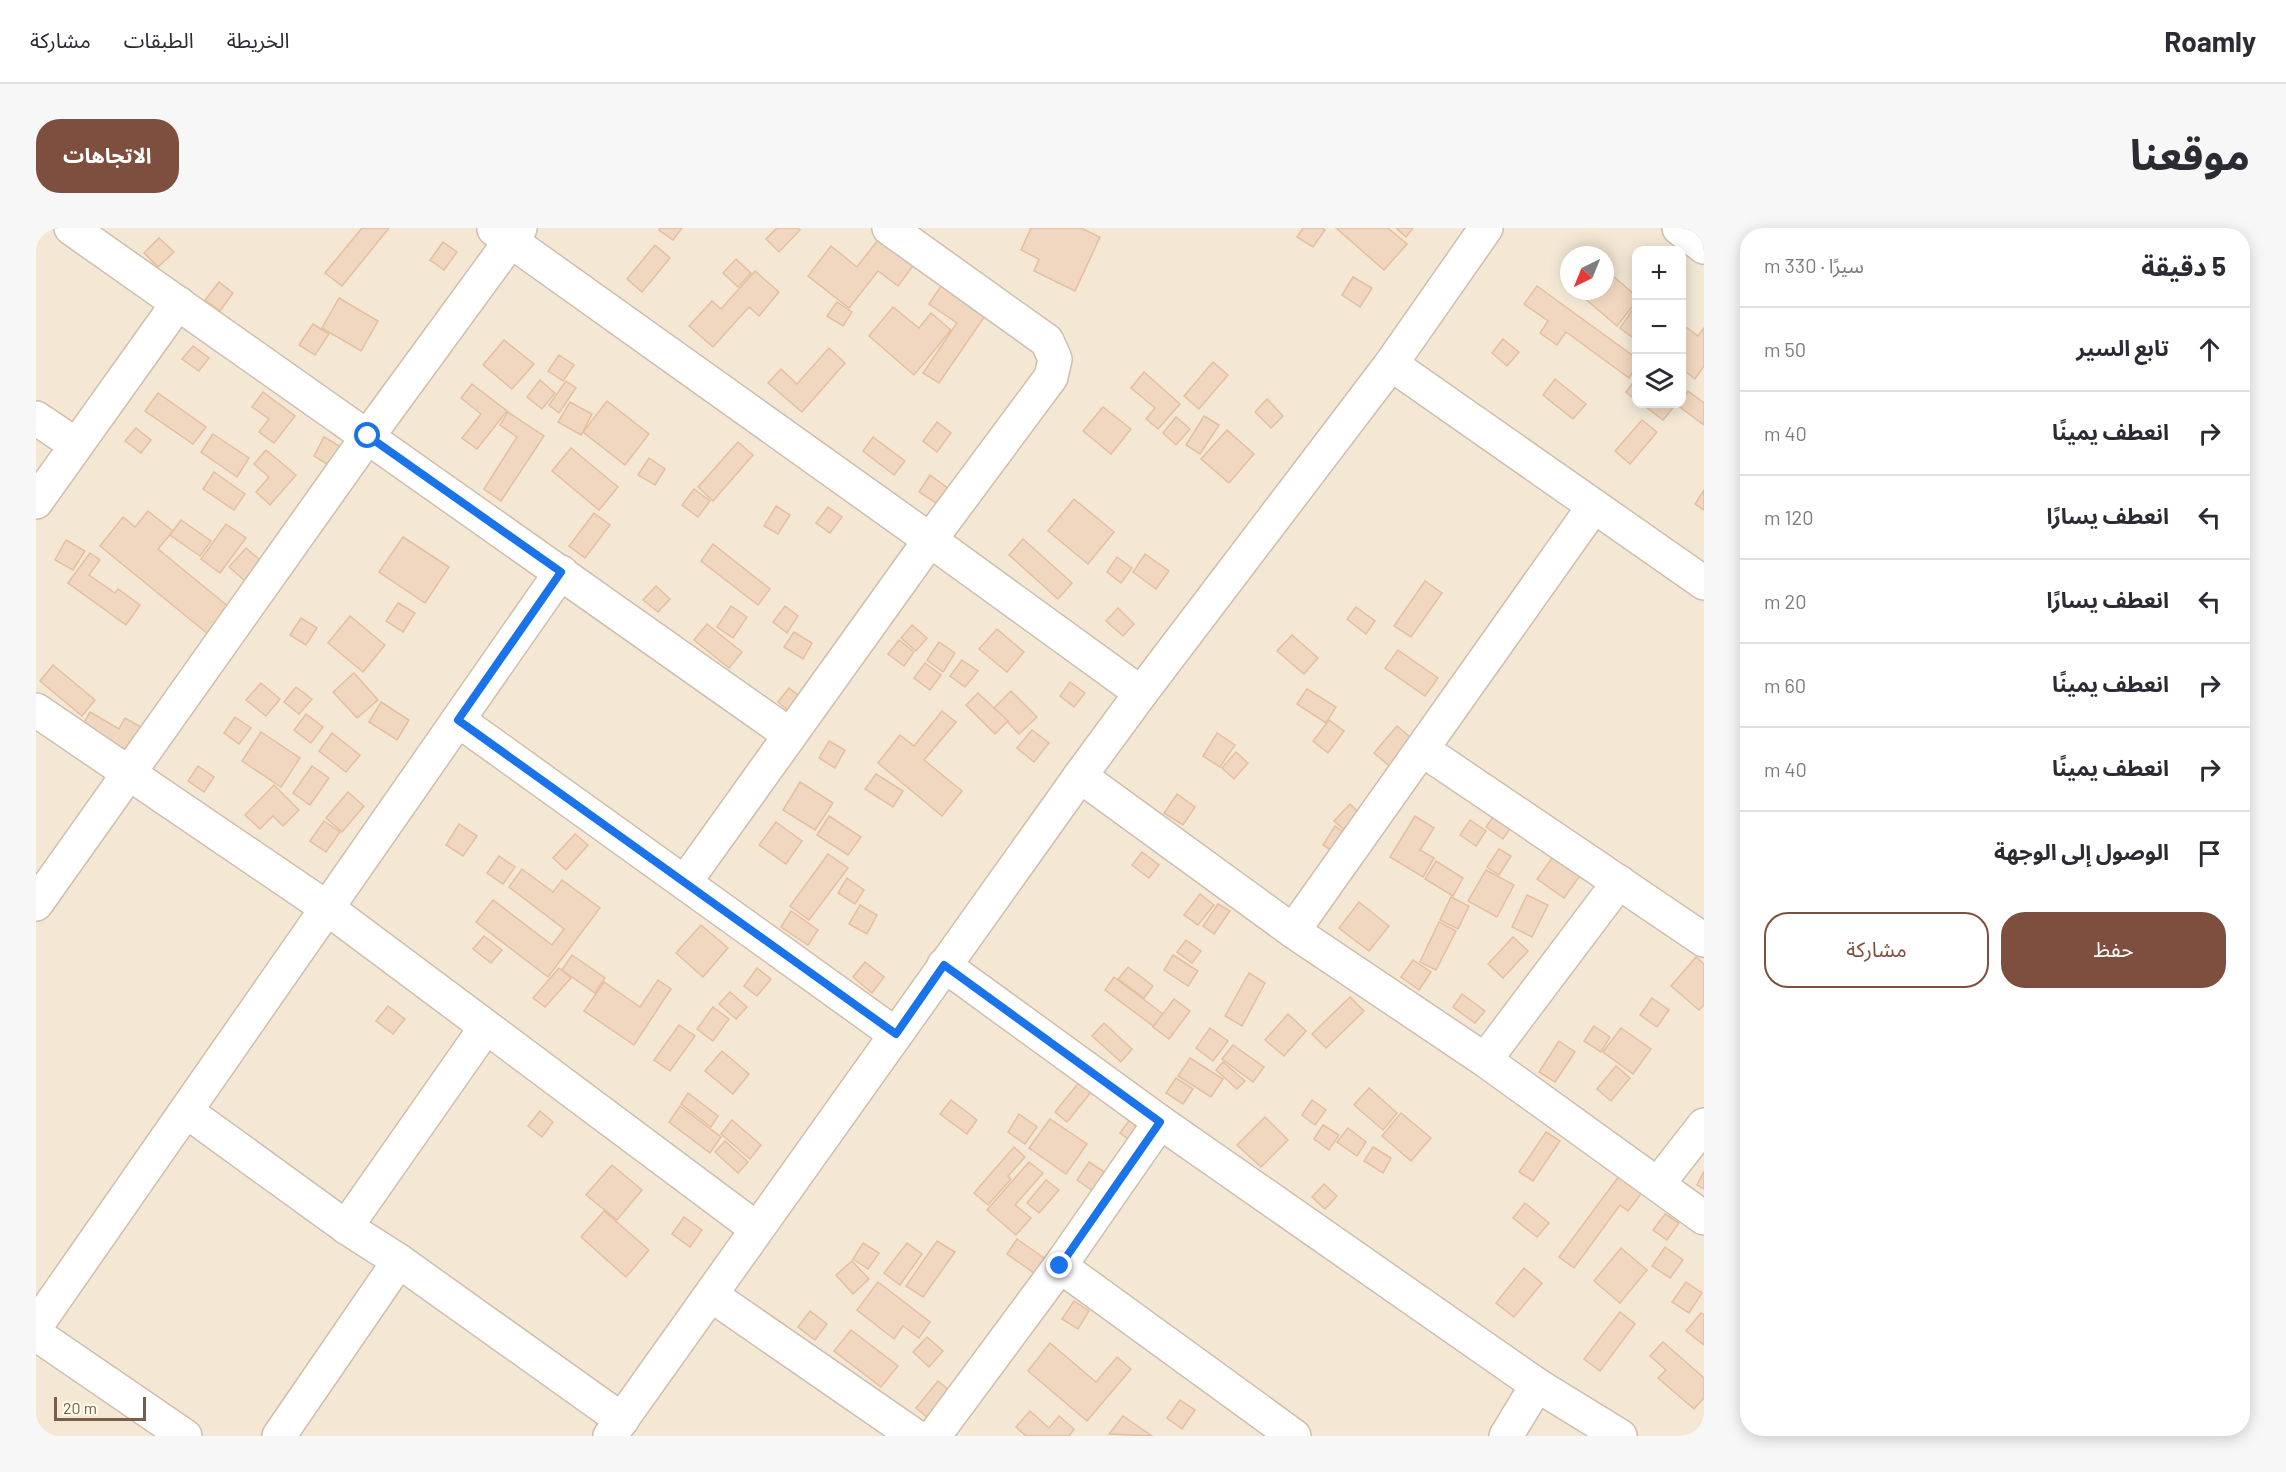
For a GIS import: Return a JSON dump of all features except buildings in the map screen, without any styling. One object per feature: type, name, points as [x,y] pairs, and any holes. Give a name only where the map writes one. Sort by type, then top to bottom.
[{"type":"street","points":[[71,228],[790,735]]},
{"type":"street","points":[[685,882],[930,540],[1051,378],[1055,359],[1047,341],[889,228]]},
{"type":"street","points":[[186,1111],[346,1227],[399,1261],[616,1428],[1080,776],[1391,364],[1486,228]]},
{"type":"street","points":[[1679,228],[1704,247]]},
{"type":"street","points":[[36,904],[368,436],[508,232],[1141,693]]},
{"type":"street","points":[[36,502],[178,303]]},
{"type":"street","points":[[1391,364],[1704,583]]},
{"type":"street","points":[[36,418],[76,445]]},
{"type":"street","points":[[1293,931],[1594,506]]},
{"type":"street","points":[[36,1326],[561,572]]},
{"type":"street","points":[[36,710],[327,908],[757,1229]]},
{"type":"street","points":[[458,720],[896,1034]]},
{"type":"street","points":[[1423,750],[1704,940]]},
{"type":"street","points":[[1080,776],[1293,931],[1485,1060],[1704,1218]]},
{"type":"street","points":[[1485,1060],[1618,882]]},
{"type":"street","points":[[944,965],[1160,1122],[1537,1385],[1620,1436]]},
{"type":"street","points":[[346,1227],[486,1027]]},
{"type":"street","points":[[934,1436],[1060,1266],[1160,1122]]},
{"type":"street","points":[[1658,1184],[1704,1125]]},
{"type":"street","points":[[279,1436],[399,1261]]},
{"type":"street","points":[[1060,1266],[1294,1436]]},
{"type":"street","points":[[711,1295],[915,1436]]},
{"type":"street","points":[[36,1334],[184,1436]]},
{"type":"street","points":[[1506,1436],[1537,1385]]},
{"type":"shaded area","points":[[36,228],[1704,228],[1704,1436],[36,1436]]},
{"type":"route","points":[[368,436],[561,572],[458,720],[896,1034],[944,965],[1160,1122],[1060,1266]]}]
